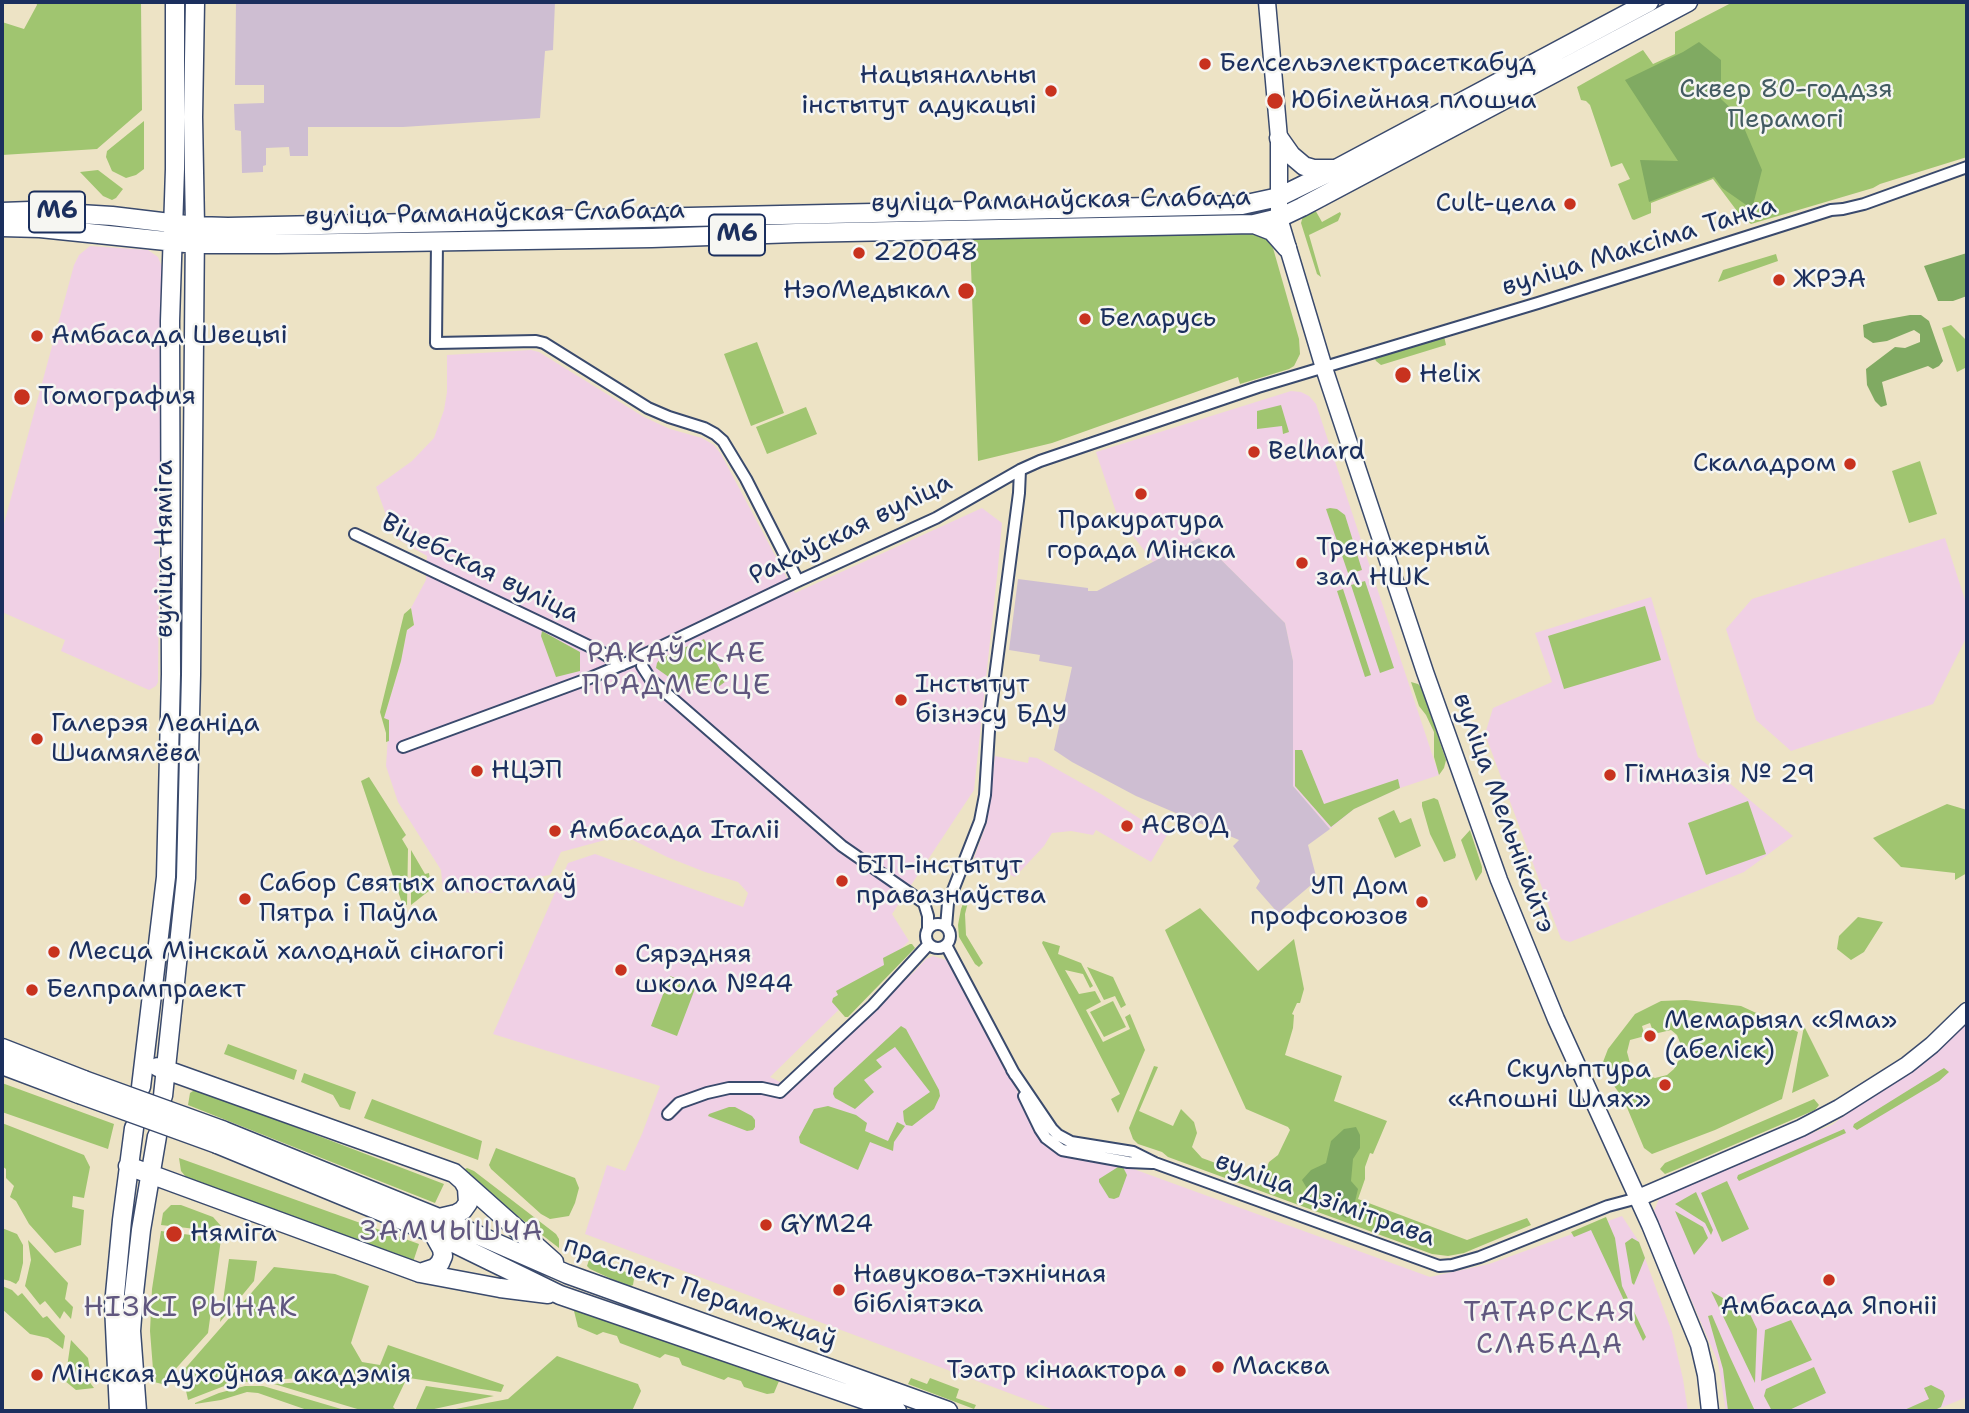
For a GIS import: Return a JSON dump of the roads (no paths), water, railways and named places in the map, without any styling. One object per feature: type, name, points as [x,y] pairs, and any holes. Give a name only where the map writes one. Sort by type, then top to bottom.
[{"type":"main road","name":"вуліца Няміга","points":[[141,1087],[166,877],[171,674],[170,386],[176,2]]},
{"type":"main road","name":"вуліца Няміга","points":[[163,1096],[186,878],[195,235],[192,117],[195,2]]},
{"type":"main road","name":"вуліца Мельнікайтэ","points":[[1267,2],[1279,138],[1279,218],[1324,368],[1427,678],[1499,880],[1561,1031],[1637,1198],[1699,1345],[1710,1411]]},
{"type":"main road","name":"М6","points":[[1279,197],[1649,2]]},
{"type":"main road","name":"М6","points":[[1279,218],[1688,2]]},
{"type":"main road","points":[[1279,138],[1283,146],[1304,166],[1336,169]]},
{"type":"main road","name":"вуліца Раманаўская Слабада","points":[[172,242],[228,227],[1242,205],[1279,197]]},
{"type":"main road","name":"М6","points":[[2,212],[112,216],[173,224],[195,235]]},
{"type":"main road","name":"вуліца Раманаўская Слабада","points":[[195,235],[437,241],[1254,225],[1279,218]]},
{"type":"main road","points":[[1254,225],[1272,231],[1287,248]]},
{"type":"main road","name":"М6","points":[[2,227],[40,228],[172,242]]},
{"type":"main road","points":[[1637,1198],[1801,1128],[1839,1108],[1907,1065],[1967,1011]]},
{"type":"main road","points":[[2,1048],[82,1087]]},
{"type":"main road","points":[[145,1062],[454,1173],[567,1274]]},
{"type":"main road","points":[[2,1065],[82,1087]]},
{"type":"main road","name":"праспект Пераможцаў","points":[[82,1087],[219,1137],[436,1226],[948,1411]]},
{"type":"main road","points":[[119,1411],[114,1305],[134,1128]]},
{"type":"main road","points":[[137,1411],[131,1331],[141,1230],[157,1136]]},
{"type":"main road","points":[[128,1166],[420,1273],[560,1295]]},
{"type":"main road","points":[[420,1273],[435,1268],[440,1263],[443,1256],[436,1226],[463,1210],[468,1203],[467,1188],[463,1181]]},
{"type":"main road","name":"праспект Пераможцаў","points":[[436,1226],[560,1295],[897,1411]]},
{"type":"street","name":"вуліца Максіма Танка","points":[[1324,368],[1821,213],[1889,196],[1904,188],[1967,167]]},
{"type":"street","points":[[437,241],[436,343],[544,343],[648,408],[715,433],[723,441],[746,479],[798,581]]},
{"type":"street","name":"Ракаўская вуліца","points":[[403,747],[647,654],[950,511],[1040,461],[1170,416],[1324,368]]},
{"type":"street","points":[[924,903],[928,916],[926,937],[929,944],[939,948],[946,945],[950,934],[946,927],[946,913],[976,834],[985,794],[990,715],[1020,470]]},
{"type":"street","name":"Віцебская вуліца","points":[[355,534],[601,652],[622,665]]},
{"type":"street","points":[[647,654],[642,666],[651,680],[842,846],[924,903],[942,904],[950,898]]},
{"type":"street","points":[[928,929],[939,924],[946,927]]},
{"type":"street","points":[[668,1114],[679,1104],[729,1088],[762,1088],[780,1092],[873,1005],[929,944]]},
{"type":"street","name":"вуліца Дзімітрава","points":[[946,945],[1040,1129],[1046,1138],[1062,1150],[1128,1162],[1155,1163],[1439,1266],[1465,1262],[1608,1206],[1637,1198]]},
{"type":"place","name":"Белсельэлектрасеткабуд","points":[[1205,64]]},
{"type":"place","name":"Нацыянальны інстытут адукацыі","points":[[1051,91]]},
{"type":"place","name":"Юбілейная плошча","points":[[1275,101]]},
{"type":"place","name":"Cult-цела","points":[[1570,204]]},
{"type":"place","name":"220048","points":[[859,253]]},
{"type":"place","name":"ЖРЭА","points":[[1779,280]]},
{"type":"place","name":"НэоМедыкал","points":[[966,291]]},
{"type":"place","name":"Беларусь","points":[[1085,319]]},
{"type":"place","name":"Амбасада Швецыі","points":[[37,336]]},
{"type":"place","name":"Helix","points":[[1403,375]]},
{"type":"place","name":"Томография","points":[[22,397]]},
{"type":"place","name":"Belhard","points":[[1254,452]]},
{"type":"place","name":"Скаладром","points":[[1850,464]]},
{"type":"place","name":"Пракуратура горада Мінска","points":[[1141,494]]},
{"type":"place","name":"Тренажерный зал НШК","points":[[1302,563]]},
{"type":"place","name":"Інстытут бізнэсу БДУ","points":[[901,700]]},
{"type":"place","name":"Галерэя Леаніда Шчамялёва","points":[[37,739]]},
{"type":"place","name":"НЦЭП","points":[[477,771]]},
{"type":"place","name":"Гімназія № 29","points":[[1610,775]]},
{"type":"place","name":"АСВОД","points":[[1127,826]]},
{"type":"place","name":"Амбасада Італіі","points":[[555,831]]},
{"type":"place","name":"БІП-інстытут правазнаўства","points":[[842,881]]},
{"type":"place","name":"Сабор Святых апосталаў Пятра і Паўла","points":[[245,899]]},
{"type":"place","name":"УП Дом профсоюзов","points":[[1422,902]]},
{"type":"place","name":"Месца Мінскай халоднай сінагогі","points":[[54,952]]},
{"type":"place","name":"Сярэдняя школа №44","points":[[621,970]]},
{"type":"place","name":"Белпрампраект","points":[[32,990]]},
{"type":"place","name":"Мемарыял «Яма» (абеліск)","points":[[1650,1036]]},
{"type":"place","name":"Скульптура «Апошні Шлях»","points":[[1665,1085]]},
{"type":"place","name":"GYM24","points":[[766,1225]]},
{"type":"place","name":"Няміга","points":[[174,1234]]},
{"type":"place","name":"Амбасада Японіі","points":[[1829,1280]]},
{"type":"place","name":"Навукова-тэхнічная бібліятэка","points":[[839,1290]]},
{"type":"place","name":"Масква","points":[[1218,1367]]},
{"type":"place","name":"Тэатр кінаактора","points":[[1180,1371]]},
{"type":"place","name":"Мінская духоўная акадэмія","points":[[37,1375]]},
{"type":"district","name":"РАКАЎСКАЕ ПРАДМЕСЦЕ","points":[[677,671]]},
{"type":"district","name":"ЗАМЧЫШЧА","points":[[452,1233]]},
{"type":"district","name":"НІЗКІ РЫНАК","points":[[191,1309]]},
{"type":"district","name":"ТАТАРСКАЯ СЛАБАДА","points":[[1550,1330]]},
{"type":"park label","name":"Сквер 80-годдзя Перамогі","points":[[1786,105]]}]
